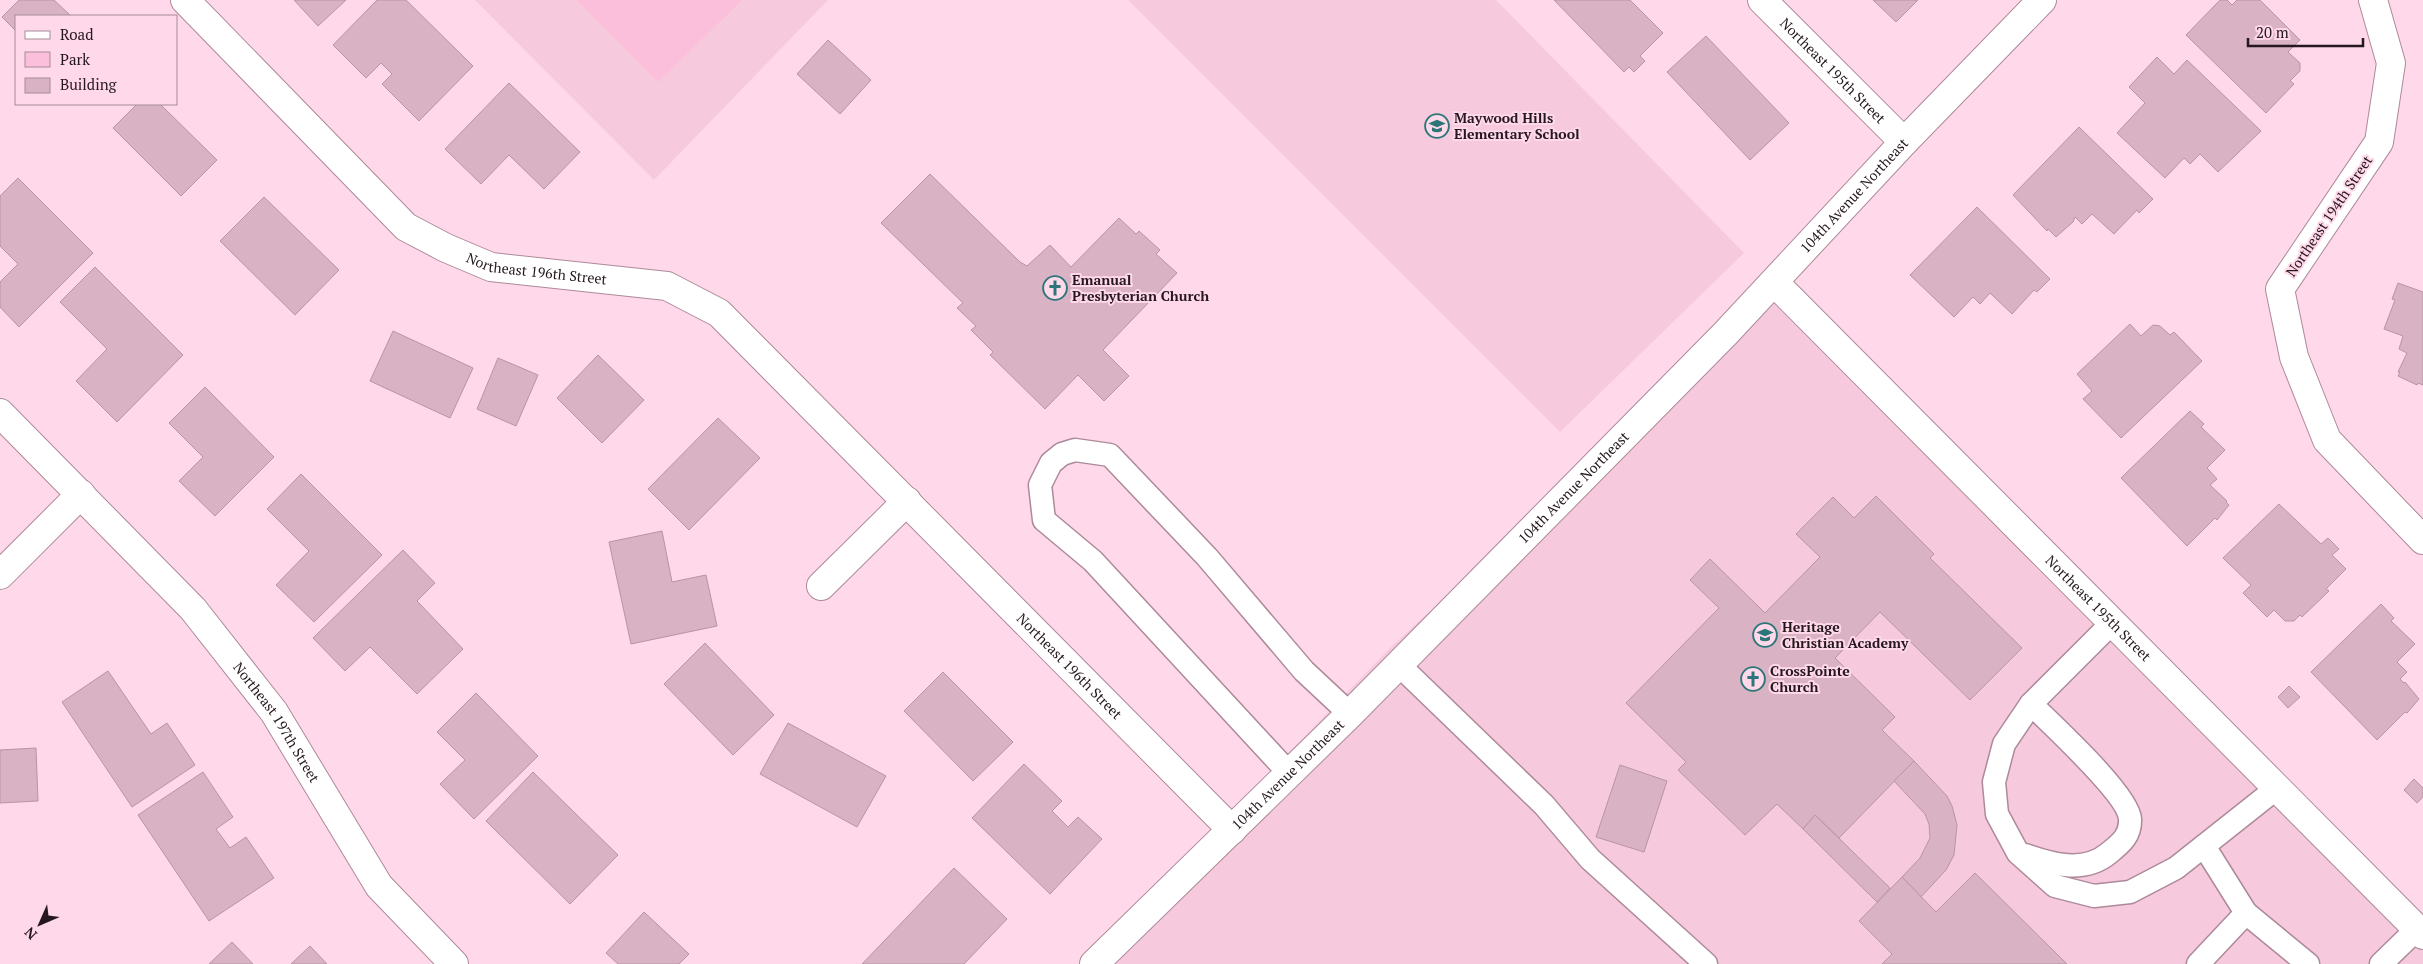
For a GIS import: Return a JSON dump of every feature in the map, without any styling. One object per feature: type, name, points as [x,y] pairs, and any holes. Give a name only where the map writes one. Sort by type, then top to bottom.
[{"type":"street","name":"Northeast 196th Street","points":[[185,0],[406,227],[446,248],[491,267],[667,286],[719,313],[1232,830]]},
{"type":"street","name":"Northeast 195th Street","points":[[1762,0],[1904,142]]},
{"type":"street","name":"104th Avenue Northeast","points":[[1094,964],[1232,830],[1288,772],[1350,714],[1774,282],[1904,142],[2042,0]]},
{"type":"street","name":"Northeast 194th Street","points":[[2373,0],[2391,63],[2379,142],[2280,290],[2294,357],[2327,440],[2423,540]]},
{"type":"street","name":"Northeast 195th Street","points":[[1774,282],[2420,932]]},
{"type":"street","name":"Northeast 197th Street","points":[[0,412],[193,609],[274,712],[379,886],[454,964]]},
{"type":"street","points":[[0,575],[81,494]]},
{"type":"street","points":[[821,586],[907,501]]},
{"type":"lane","points":[[1288,772],[1093,561],[1044,520],[1040,485],[1051,463],[1062,454],[1075,450],[1110,455],[1207,557],[1304,671],[1350,714]]},
{"type":"lane","points":[[2112,623],[2031,704],[2004,744],[1994,782],[1997,814],[2018,853],[2055,886],[2094,896],[2130,892],[2176,868],[2277,788]]},
{"type":"lane","points":[[1398,664],[1544,804],[1590,859],[1706,964]]},
{"type":"lane","points":[[2018,853],[2056,865],[2074,866],[2103,858],[2126,839],[2130,818],[2116,791],[2031,704]]},
{"type":"lane","points":[[2204,846],[2246,913],[2308,964]]},
{"type":"lane","points":[[2198,964],[2246,913]]},
{"type":"lane","points":[[2381,964],[2420,932]]},
{"type":"shaded area","points":[[475,0],[828,0],[654,180]]},
{"type":"shaded area","name":"Maywood Hills Elementary School","points":[[1128,0],[1496,0],[1744,253],[1560,432]]},
{"type":"shaded area","name":"Heritage Christian Academy","points":[[1774,282],[2423,935],[2423,964],[1094,964],[1232,830],[1281,761],[1391,647],[1635,424]]},
{"type":"green space","points":[[577,0],[742,0],[658,82]]},
{"type":"building","points":[[19,0],[54,0],[70,15],[15,15],[15,30],[2,17]]},
{"type":"building","points":[[294,0],[346,0],[318,26]]},
{"type":"building","points":[[377,0],[406,0],[473,66],[419,121],[382,84],[392,74],[381,63],[366,78],[333,45]]},
{"type":"building","points":[[1554,0],[1630,0],[1663,33],[1640,56],[1645,61],[1634,72],[1629,67],[1624,72]]},
{"type":"building","points":[[1873,0],[1918,0],[1896,22]]},
{"type":"building","points":[[2220,0],[2227,0],[2232,5],[2237,0],[2260,0],[2300,40],[2288,52],[2300,63],[2300,71],[2290,81],[2294,84],[2266,113],[2186,35]]},
{"type":"building","points":[[1706,36],[1789,123],[1750,160],[1667,72]]},
{"type":"building","points":[[828,40],[871,80],[840,114],[797,74]]},
{"type":"building","points":[[2157,57],[2174,74],[2187,60],[2261,131],[2218,172],[2200,154],[2190,164],[2184,158],[2165,178],[2117,133],[2145,103],[2129,87]]},
{"type":"building","points":[[509,83],[580,152],[544,189],[509,155],[481,184],[445,149]]},
{"type":"building","points":[[136,105],[161,105],[217,160],[181,196],[113,128]]},
{"type":"building","points":[[2079,127],[2153,199],[2139,213],[2137,210],[2114,234],[2092,214],[2082,224],[2075,217],[2073,222],[2056,237],[2048,229],[2047,231],[2013,195]]},
{"type":"building","name":"Emanual Presbyterian Church","points":[[930,174],[1020,262],[1027,266],[1050,245],[1071,267],[1119,218],[1136,234],[1139,231],[1160,250],[1156,254],[1177,273],[1103,350],[1129,376],[1104,401],[1078,375],[1045,409],[990,355],[993,352],[971,330],[976,326],[957,308],[963,303],[881,223]]},
{"type":"building","points":[[18,178],[93,253],[19,327],[0,307],[0,282],[18,264],[0,246],[0,196]]},
{"type":"building","points":[[264,197],[339,270],[295,315],[220,241]]},
{"type":"building","points":[[1977,207],[2050,279],[2037,292],[2034,290],[2012,314],[1990,293],[1980,304],[1973,297],[1954,317],[1910,275]]},
{"type":"building","points":[[95,267],[183,355],[117,422],[76,381],[107,349],[60,302]]},
{"type":"building","points":[[2398,283],[2423,292],[2423,385],[2418,383],[2417,385],[2398,376],[2407,353],[2399,349],[2403,336],[2384,329],[2395,300],[2392,299]]},
{"type":"building","points":[[2130,324],[2141,336],[2153,325],[2160,326],[2170,335],[2174,332],[2202,361],[2121,438],[2083,399],[2092,391],[2077,374]]},
{"type":"building","points":[[393,331],[473,368],[450,418],[370,381]]},
{"type":"building","points":[[598,355],[644,400],[602,443],[557,398]]},
{"type":"building","points":[[498,358],[538,375],[516,426],[477,409]]},
{"type":"building","points":[[205,387],[274,457],[215,516],[179,481],[203,457],[169,423]]},
{"type":"building","points":[[2190,411],[2204,424],[2201,427],[2225,450],[2207,468],[2217,479],[2210,485],[2229,505],[2217,520],[2215,518],[2187,546],[2121,478]]},
{"type":"building","points":[[718,418],[760,458],[689,530],[648,489]]},
{"type":"building","points":[[301,474],[382,555],[314,622],[276,585],[309,551],[267,509]]},
{"type":"building","name":"CrossPointe Church","points":[[1876,496],[1934,554],[1930,558],[2022,648],[1970,700],[1880,612],[1835,658],[1895,717],[1882,730],[1914,761],[1839,838],[1815,815],[1803,829],[1777,804],[1745,835],[1678,770],[1686,762],[1626,703],[1719,608],[1690,580],[1710,559],[1765,613],[1820,557],[1796,534],[1833,497],[1854,518]]},
{"type":"building","points":[[2279,504],[2321,544],[2328,538],[2339,549],[2332,555],[2346,569],[2326,589],[2329,591],[2302,617],[2300,615],[2294,621],[2285,621],[2274,610],[2267,617],[2243,593],[2251,585],[2223,558]]},
{"type":"building","points":[[662,531],[672,582],[706,575],[717,626],[631,644],[609,542]]},
{"type":"building","points":[[403,550],[435,583],[417,601],[463,649],[417,694],[370,647],[345,671],[313,638]]},
{"type":"building","points":[[2381,604],[2394,618],[2391,621],[2415,644],[2397,662],[2407,672],[2400,679],[2405,682],[2419,699],[2407,713],[2405,712],[2377,740],[2311,672]]},
{"type":"building","points":[[705,643],[774,715],[733,755],[664,684]]},
{"type":"building","points":[[108,671],[151,734],[167,723],[195,765],[132,807],[62,702]]},
{"type":"building","points":[[943,672],[1013,742],[973,781],[904,711]]},
{"type":"building","points":[[2289,686],[2300,697],[2288,708],[2278,697]]},
{"type":"building","points":[[476,693],[538,756],[474,819],[440,784],[465,760],[437,732]]},
{"type":"building","points":[[788,723],[886,776],[857,827],[760,774]]},
{"type":"building","points":[[36,748],[38,801],[0,803],[0,750]]},
{"type":"building","points":[[1914,761],[1947,796],[1957,825],[1954,855],[1946,870],[1921,897],[1902,877],[1920,858],[1930,838],[1929,824],[1925,814],[1894,781]]},
{"type":"building","points":[[1024,764],[1062,801],[1052,811],[1068,827],[1078,817],[1102,839],[1050,894],[972,818]]},
{"type":"building","points":[[1620,765],[1667,781],[1644,852],[1596,837]]},
{"type":"building","points":[[203,772],[233,817],[216,829],[230,848],[246,837],[274,878],[209,921],[138,815]]},
{"type":"building","points":[[533,772],[618,855],[570,904],[486,821]]},
{"type":"building","points":[[2414,779],[2423,788],[2423,797],[2417,803],[2404,790]]},
{"type":"building","points":[[1815,815],[1890,888],[1877,902],[1803,829]]},
{"type":"building","points":[[954,868],[1007,919],[964,964],[862,964]]},
{"type":"building","points":[[1975,873],[2067,964],[1882,964],[1892,954],[1859,921],[1902,877],[1936,912]]},
{"type":"building","points":[[644,912],[689,954],[679,964],[618,964],[606,953]]},
{"type":"building","points":[[232,942],[253,964],[209,964]]},
{"type":"building","points":[[310,946],[327,964],[291,964]]},
{"type":"place","name":"Maywood Hills Elementary School","points":[[1437,126]]},
{"type":"place","name":"Emanual Presbyterian Church","points":[[1055,288]]},
{"type":"place","name":"Heritage Christian Academy","points":[[1765,635]]},
{"type":"place","name":"CrossPointe Church","points":[[1753,679]]}]
